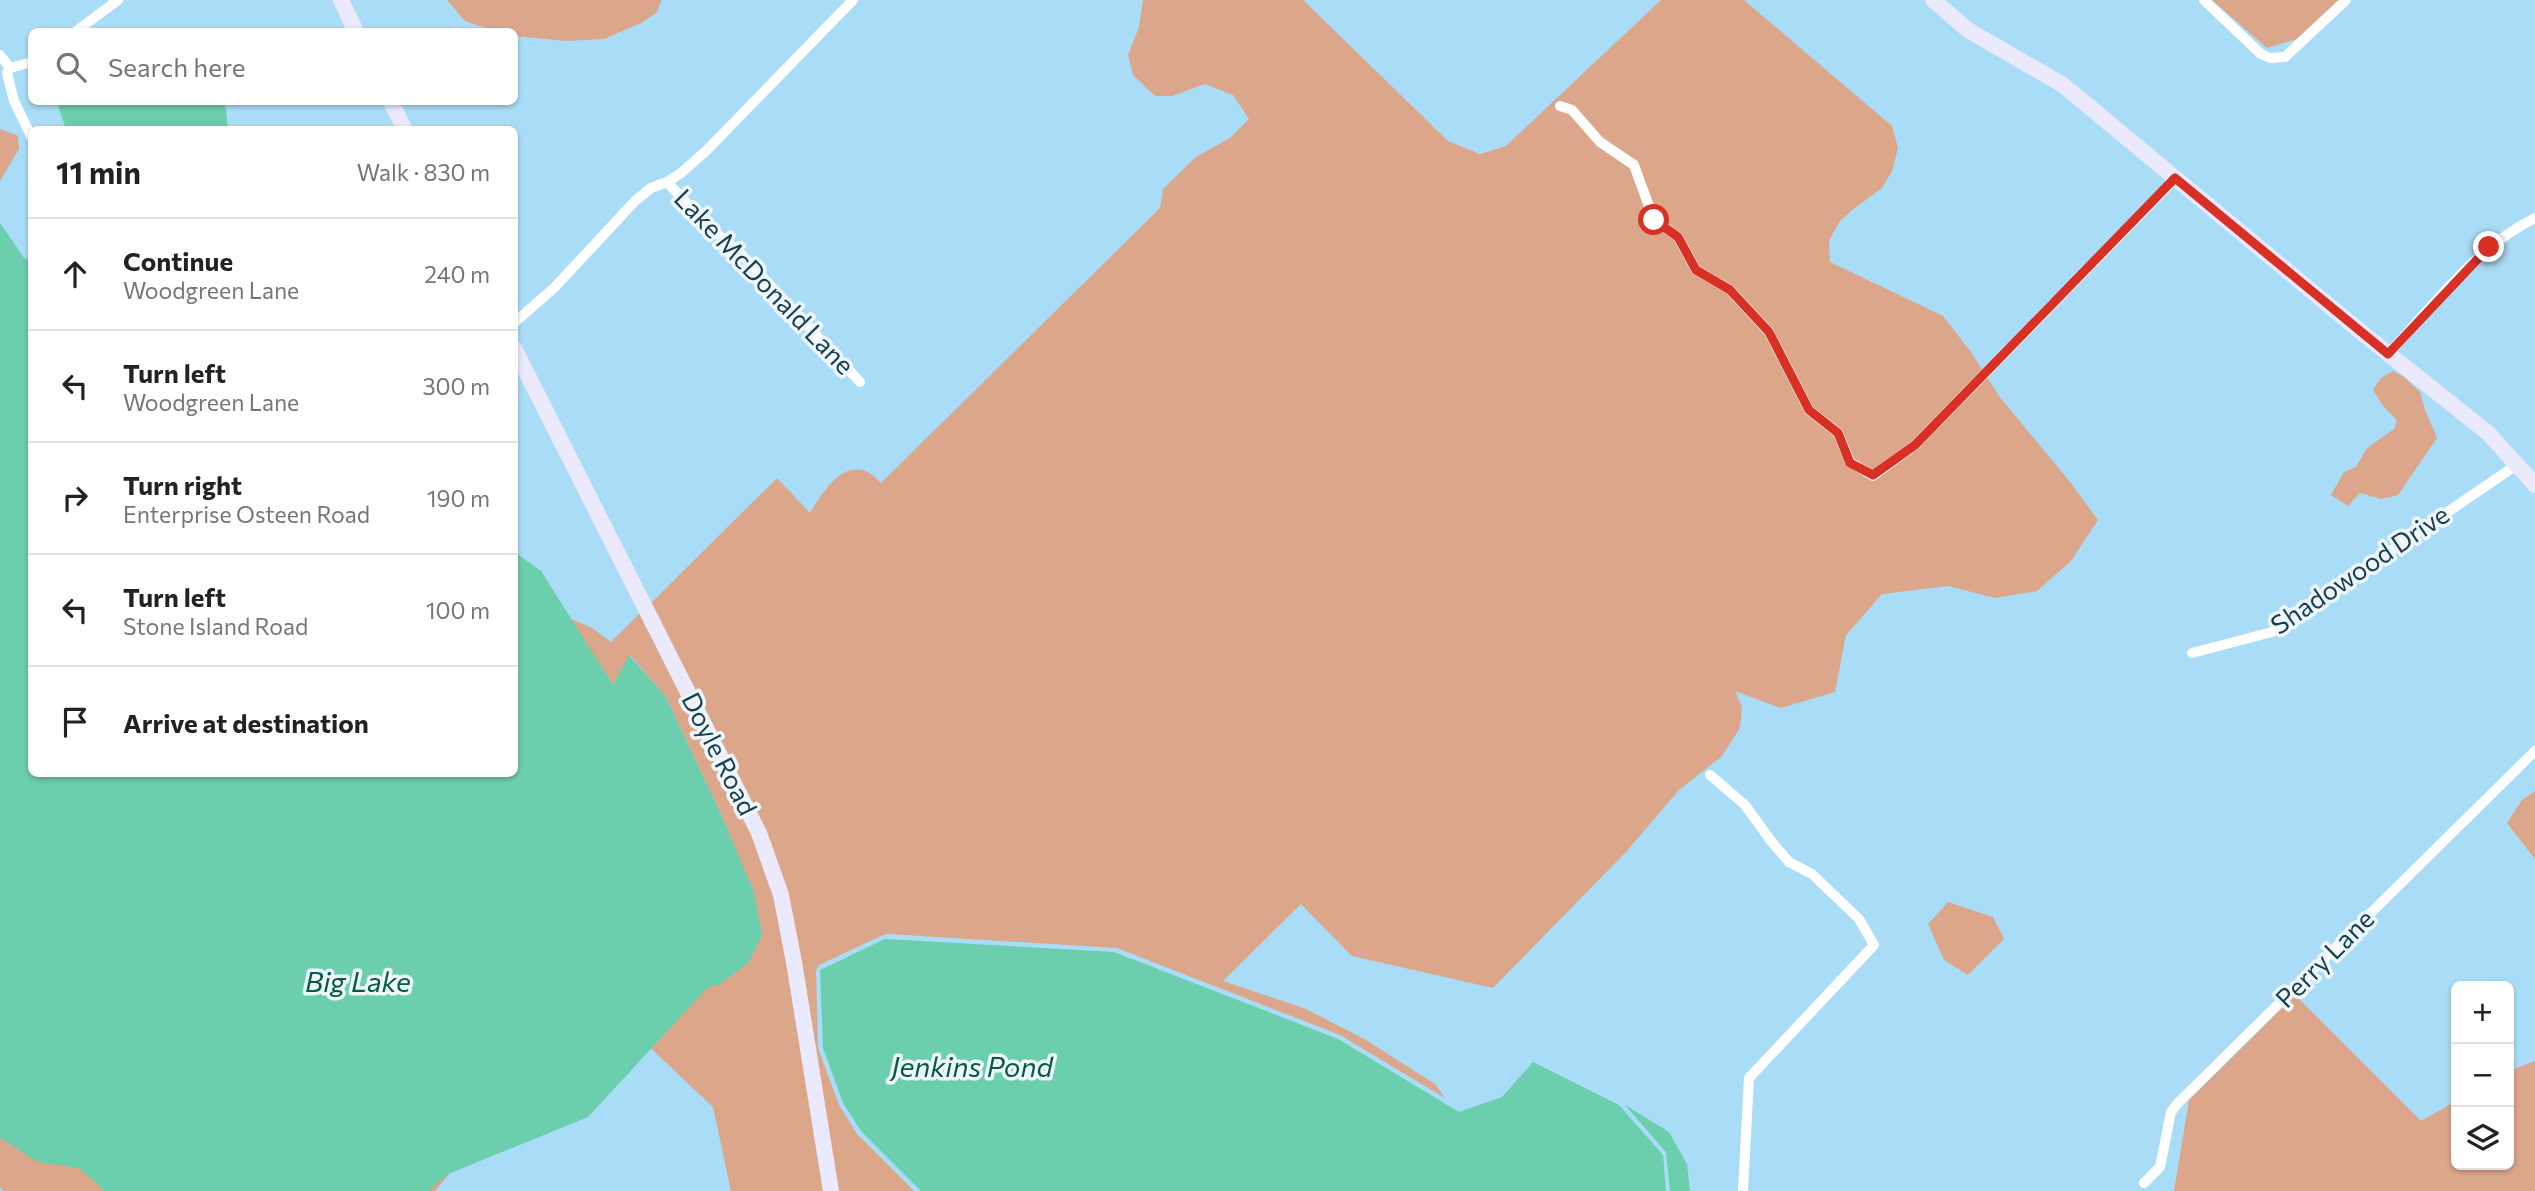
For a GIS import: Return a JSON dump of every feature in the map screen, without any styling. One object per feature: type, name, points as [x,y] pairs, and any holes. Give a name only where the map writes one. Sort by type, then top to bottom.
[{"type":"main road","points":[[341,0],[354,28]]},
{"type":"main road","points":[[1933,0],[1968,30],[2063,85],[2388,354],[2488,433],[2535,485]]},
{"type":"main road","points":[[392,105],[403,126]]},
{"type":"main road","name":"Doyle Road","points":[[518,356],[759,833],[781,895],[831,1191]]},
{"type":"street","points":[[80,28],[118,0]]},
{"type":"street","points":[[518,319],[555,287],[635,201],[651,188],[667,182],[707,150],[853,0]]},
{"type":"street","points":[[2204,0],[2262,54],[2270,58],[2285,57],[2346,0]]},
{"type":"street","points":[[0,55],[10,68]]},
{"type":"street","points":[[28,63],[10,68],[7,73],[14,101],[28,130]]},
{"type":"street","points":[[1560,106],[1572,110],[1600,142],[1634,165],[1654,220],[1678,237],[1696,270],[1730,290],[1769,332],[1809,410],[1838,433],[1850,463],[1873,475],[1915,445],[2175,178]]},
{"type":"street","name":"Lake McDonald Lane","points":[[667,182],[708,226],[741,254],[860,383]]},
{"type":"street","points":[[2388,354],[2489,247],[2511,230],[2535,218]]},
{"type":"street","name":"Shadowood Drive","points":[[2192,653],[2272,632],[2518,464]]},
{"type":"street","name":"Perry Lane","points":[[2144,1183],[2160,1167],[2171,1112],[2178,1104],[2535,751]]},
{"type":"street","points":[[1710,775],[1745,805],[1789,862],[1812,874],[1859,919],[1874,945],[1749,1078],[1743,1191]]},
{"type":"shaded area","points":[[447,0],[661,0],[657,12],[643,22],[604,39],[565,41],[518,36],[518,28],[486,28],[465,21]]},
{"type":"shaded area","points":[[1143,0],[1303,0],[1448,141],[1480,154],[1506,146],[1661,0],[1744,0],[1892,126],[1898,148],[1892,171],[1882,188],[1839,222],[1829,241],[1830,262],[1943,316],[1971,352],[1999,396],[2098,520],[2071,561],[2037,591],[1995,598],[1948,586],[1882,594],[1846,635],[1835,692],[1781,708],[1735,691],[1742,707],[1740,728],[1722,756],[1679,790],[1625,853],[1493,988],[1352,956],[1301,904],[1223,981],[1306,1009],[1366,1040],[1435,1084],[1445,1098],[1340,1035],[1117,948],[888,934],[819,965],[816,970],[818,1048],[839,1105],[857,1134],[914,1191],[836,1191],[786,893],[650,604],[777,478],[810,513],[833,481],[849,471],[868,472],[881,483],[1160,208],[1163,189],[1196,157],[1230,138],[1249,119],[1233,95],[1205,84],[1172,96],[1155,96],[1133,75],[1128,55],[1139,27]]},
{"type":"shaded area","points":[[2212,0],[2339,0],[2297,39],[2267,48]]},
{"type":"shaded area","points":[[0,129],[18,136],[19,149],[0,181]]},
{"type":"shaded area","points":[[2393,371],[2420,392],[2437,438],[2398,495],[2381,499],[2360,493],[2348,506],[2331,495],[2344,472],[2356,467],[2367,448],[2394,429],[2397,420],[2373,390],[2381,378]]},
{"type":"shaded area","points":[[641,612],[754,836],[776,897],[826,1191],[731,1191],[713,1107],[627,1026],[459,1162],[435,1191],[5,1191],[0,1188],[0,1133],[510,777],[518,777],[518,761],[562,615],[592,628],[611,642]],"holes":[[[630,655],[666,697],[723,819],[753,892],[762,934],[609,692]]]},
{"type":"shaded area","points":[[2535,791],[2535,859],[2507,823],[2522,800]]},
{"type":"shaded area","points":[[1948,902],[1993,917],[2004,939],[1968,975],[1944,960],[1928,924]]},
{"type":"shaded area","points":[[2295,995],[2421,1121],[2451,1104],[2451,1170],[2514,1170],[2514,1069],[2535,1061],[2535,1191],[2174,1191],[2189,1100]]},
{"type":"water","points":[[225,105],[228,126],[65,126],[58,106]]},
{"type":"water","name":"Big Lake","points":[[0,223],[28,260],[28,777],[518,777],[518,554],[541,571],[613,685],[629,655],[666,697],[754,892],[762,935],[748,963],[717,986],[708,987],[588,1117],[446,1175],[429,1191],[105,1191],[79,1168],[38,1162],[0,1138]]},
{"type":"water","name":"Jenkins Pond","points":[[885,939],[1114,952],[1338,1039],[1459,1112],[1502,1097],[1533,1062],[1619,1105],[1663,1155],[1666,1191],[921,1191],[861,1131],[843,1103],[823,1048],[820,970]]},
{"type":"water","points":[[1625,1105],[1669,1132],[1687,1164],[1690,1191],[1670,1191],[1666,1152]]},
{"type":"route","points":[[1654,220],[1678,237],[1696,270],[1730,290],[1769,332],[1809,410],[1838,433],[1850,463],[1873,475],[1915,445],[2175,178],[2388,354],[2489,247]]}]
